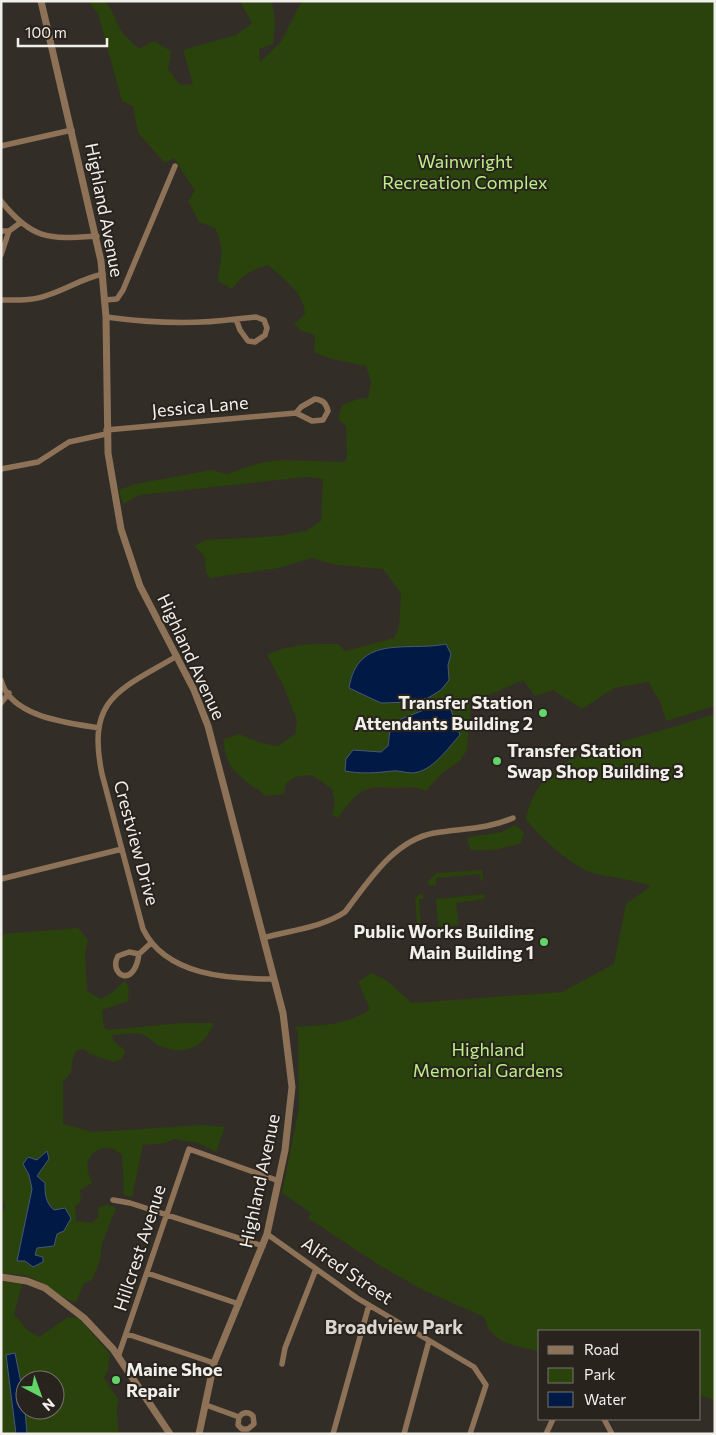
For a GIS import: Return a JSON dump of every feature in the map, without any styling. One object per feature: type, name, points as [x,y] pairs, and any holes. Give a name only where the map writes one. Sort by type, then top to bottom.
[{"type":"street","name":"Highland Avenue","points":[[41,1],[97,236],[103,274],[106,318],[106,432],[113,491],[124,542],[140,586],[202,707],[214,743],[287,1033],[292,1076],[289,1127],[267,1234],[214,1363],[199,1434]]},
{"type":"street","points":[[1,146],[72,130]]},
{"type":"street","points":[[105,300],[117,299],[123,290],[175,166]]},
{"type":"street","points":[[1,201],[20,223],[52,237],[97,236]]},
{"type":"street","points":[[1,255],[9,231],[20,223]]},
{"type":"street","points":[[1,231],[9,231]]},
{"type":"street","points":[[1,300],[25,300],[46,296],[86,278],[103,274]]},
{"type":"street","points":[[106,318],[137,322],[188,324],[236,319],[256,317],[264,320],[267,328],[265,335],[255,342],[248,341],[240,330],[236,319]]},
{"type":"street","name":"Jessica Lane","points":[[1,469],[38,462],[70,442],[106,432],[296,413],[318,422],[326,416],[328,411],[321,400],[315,399],[301,406],[296,413]]},
{"type":"street","name":"Crestview Drive","points":[[177,656],[120,690],[107,704],[99,728],[98,755],[143,929],[151,943],[176,961],[194,970],[235,978],[274,979]]},
{"type":"street","points":[[1,680],[9,693],[28,711],[99,728]]},
{"type":"street","points":[[1,703],[9,693]]},
{"type":"street","points":[[263,938],[321,925],[336,918],[345,912],[389,858],[401,846],[416,838],[488,828],[512,818]]},
{"type":"street","points":[[1,879],[122,849]]},
{"type":"street","points":[[139,954],[129,952],[118,956],[115,961],[116,969],[121,974],[128,976],[134,972],[137,967],[139,954],[151,943]]},
{"type":"street","name":"Hillcrest Avenue","points":[[118,1357],[189,1148],[279,1181]]},
{"type":"street","points":[[113,1200],[263,1246]]},
{"type":"street","name":"Alfred Street","points":[[267,1234],[369,1305],[474,1367],[484,1380],[484,1395],[470,1434]]},
{"type":"street","points":[[282,1364],[285,1348],[316,1269]]},
{"type":"street","points":[[147,1273],[239,1304]]},
{"type":"street","points":[[1,1277],[27,1281],[51,1292],[89,1323],[118,1357],[170,1434]]},
{"type":"street","points":[[332,1434],[369,1305]]},
{"type":"street","points":[[127,1334],[214,1363]]},
{"type":"street","points":[[404,1434],[429,1341]]},
{"type":"street","points":[[206,1406],[239,1417]]},
{"type":"street","points":[[546,1434],[553,1420]]},
{"type":"street","points":[[605,1420],[612,1434]]},
{"type":"green space","name":"Wainwright Recreation Complex","points":[[88,1],[104,1],[112,11],[122,32],[139,49],[154,41],[171,51],[168,69],[180,85],[193,84],[183,50],[236,35],[252,23],[240,1],[272,1],[275,23],[273,44],[259,49],[260,62],[280,43],[302,1],[715,1],[715,706],[666,721],[660,701],[648,682],[614,688],[582,709],[553,690],[535,696],[523,680],[471,703],[467,750],[460,761],[441,774],[426,791],[411,787],[367,789],[351,801],[338,818],[332,815],[335,804],[332,789],[312,775],[295,777],[286,783],[284,794],[266,796],[236,773],[227,759],[224,739],[239,734],[261,743],[278,746],[295,734],[297,720],[283,685],[267,655],[285,648],[310,644],[338,644],[345,651],[394,638],[399,627],[401,593],[383,569],[337,565],[311,558],[279,568],[210,578],[206,572],[205,557],[195,546],[205,540],[277,536],[306,531],[321,521],[323,479],[307,477],[139,495],[123,504],[119,490],[135,484],[212,470],[227,474],[259,463],[281,460],[345,462],[347,456],[346,426],[338,419],[342,405],[358,399],[368,398],[371,382],[366,366],[328,358],[314,352],[315,335],[302,331],[294,324],[305,314],[301,299],[292,286],[268,265],[247,274],[232,289],[218,281],[221,249],[215,228],[199,222],[188,201],[195,191],[174,158],[165,163],[138,133],[133,106],[122,101],[98,14]]},
{"type":"green space","name":"Highland Memorial Gardens","points":[[715,714],[715,1401],[701,1395],[701,1330],[538,1330],[538,1351],[514,1345],[496,1337],[490,1331],[484,1317],[423,1290],[379,1265],[308,1218],[311,1213],[282,1193],[299,1108],[298,1031],[294,1027],[343,1022],[361,1015],[370,1009],[358,982],[371,973],[386,980],[412,1003],[562,992],[614,964],[626,904],[651,886],[585,870],[566,858],[547,842],[526,819],[532,799],[542,783],[568,761],[601,747]]},
{"type":"green space","points":[[515,825],[523,831],[524,835],[520,844],[493,850],[471,850],[467,840],[469,837],[502,832]]},
{"type":"green space","points":[[482,870],[483,881],[481,881],[480,874],[436,878],[436,885],[429,886],[428,882],[436,873]]},
{"type":"green space","points":[[419,894],[423,894],[423,899],[419,899],[421,932],[428,932],[423,937],[418,934],[415,899]]},
{"type":"green space","points":[[484,894],[484,899],[456,903],[459,925],[441,927],[441,933],[439,933],[436,899]]},
{"type":"green space","points":[[78,928],[88,940],[85,954],[87,991],[101,999],[113,992],[125,980],[129,989],[128,1001],[102,1010],[104,1028],[108,1030],[181,1023],[214,1023],[205,1039],[193,1048],[186,1050],[169,1049],[160,1046],[145,1036],[133,1033],[112,1035],[114,1042],[125,1050],[122,1059],[113,1062],[90,1054],[84,1049],[77,1050],[73,1058],[71,1072],[63,1082],[63,1124],[92,1132],[202,1125],[225,1127],[216,1152],[198,1143],[174,1139],[166,1143],[143,1145],[132,1197],[123,1195],[122,1155],[109,1148],[100,1149],[92,1154],[87,1165],[92,1183],[80,1190],[81,1202],[75,1206],[76,1221],[91,1223],[99,1217],[98,1207],[108,1205],[116,1208],[102,1243],[100,1260],[92,1280],[84,1283],[76,1302],[65,1298],[38,1280],[17,1274],[1,1273],[1,1213],[6,1206],[1,1198],[1,937],[3,934]]},
{"type":"green space","points":[[1,1281],[22,1284],[14,1314],[27,1330],[39,1337],[68,1317],[79,1318],[110,1354],[108,1370],[104,1378],[119,1400],[117,1412],[119,1434],[1,1434]]},
{"type":"water","points":[[446,644],[451,654],[448,665],[449,680],[441,690],[428,698],[414,702],[381,703],[349,688],[354,671],[362,659],[373,652],[386,648]]},
{"type":"water","points":[[442,706],[451,710],[460,735],[439,759],[426,769],[412,773],[395,771],[357,773],[345,771],[346,759],[353,750],[381,752],[388,746],[391,723],[429,708]]},
{"type":"water","points":[[47,1151],[49,1159],[37,1176],[45,1183],[46,1198],[51,1207],[54,1210],[65,1208],[71,1218],[64,1231],[57,1234],[54,1246],[37,1248],[35,1255],[43,1257],[43,1262],[33,1267],[25,1261],[17,1261],[32,1189],[29,1175],[23,1164],[28,1157],[37,1160]]},
{"type":"water","points":[[15,1353],[18,1370],[15,1370],[15,1420],[26,1420],[27,1434],[16,1434],[6,1355]]},
{"type":"place","name":"Transfer Station Attendants Building 2","points":[[543,713]]},
{"type":"place","name":"Transfer Station Swap Shop Building 3","points":[[497,761]]},
{"type":"place","name":"Public Works Building Main Building 1","points":[[544,942]]},
{"type":"place","name":"Maine Shoe Repair","points":[[116,1380]]},
{"type":"district","name":"Broadview Park","points":[[394,1327]]}]
